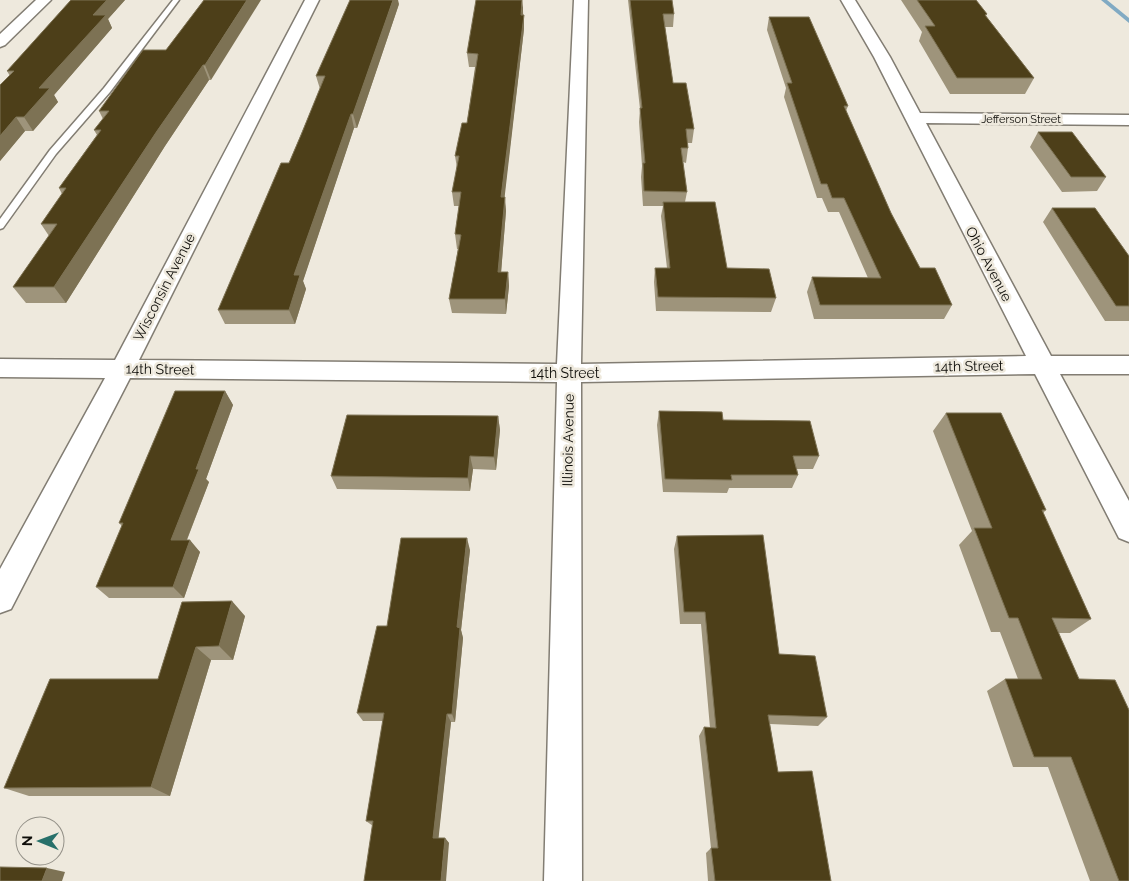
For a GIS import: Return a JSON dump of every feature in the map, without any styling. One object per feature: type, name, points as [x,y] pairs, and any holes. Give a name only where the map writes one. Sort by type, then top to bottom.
[{"type":"street","points":[[0,42],[44,0]]},
{"type":"street","name":"Wisconsin Avenue","points":[[0,599],[312,0]]},
{"type":"street","name":"Illinois Avenue","points":[[563,881],[569,374],[581,0]]},
{"type":"street","name":"Ohio Avenue","points":[[848,0],[882,57],[1041,365],[1129,529]]},
{"type":"street","name":"Jefferson Street","points":[[913,118],[1129,120]]},
{"type":"street","name":"14th Street","points":[[0,368],[569,374],[1129,365]]},
{"type":"lane","points":[[0,226],[53,152],[107,90],[176,0]]},
{"type":"building","points":[[71,0],[107,0],[93,15],[106,15],[39,88],[50,88],[24,117],[16,117],[0,136],[0,85],[14,71],[7,71]]},
{"type":"building","points":[[204,0],[247,0],[205,65],[203,65],[157,131],[54,287],[13,287],[57,224],[41,224],[66,188],[59,188],[101,130],[94,130],[109,111],[99,111],[143,50],[166,50]]},
{"type":"building","points":[[350,0],[393,0],[294,275],[300,275],[289,310],[218,310],[281,163],[289,163],[301,135],[325,76],[316,76]]},
{"type":"building","points":[[476,0],[522,0],[521,15],[524,15],[501,197],[505,197],[498,272],[508,272],[505,299],[449,299],[461,235],[455,234],[461,192],[452,192],[459,156],[455,156],[462,123],[467,123],[478,54],[467,53]]},
{"type":"building","points":[[630,0],[672,0],[674,14],[663,14],[673,83],[686,83],[694,129],[686,129],[688,148],[681,148],[687,192],[644,191],[643,163],[645,163],[640,108],[642,108]]},
{"type":"building","points":[[917,0],[976,0],[987,14],[985,15],[1034,78],[957,78],[925,26],[935,26]]},
{"type":"building","points":[[769,17],[809,17],[848,106],[844,106],[891,213],[920,268],[935,268],[952,305],[820,305],[812,277],[881,278],[844,198],[832,198],[827,184],[821,184],[787,83],[792,83]]},
{"type":"building","points":[[1038,132],[1072,132],[1106,177],[1071,177]]},
{"type":"building","points":[[663,202],[715,202],[727,268],[769,269],[776,298],[658,297],[655,268],[670,268]]},
{"type":"building","points":[[1052,208],[1095,208],[1129,256],[1129,306],[1116,306]]},
{"type":"building","points":[[175,391],[225,391],[196,469],[199,469],[171,540],[190,540],[173,587],[96,587],[123,523],[119,523]]},
{"type":"building","points":[[659,411],[722,412],[723,420],[810,421],[819,456],[793,456],[798,475],[731,475],[732,480],[665,479]]},
{"type":"building","points":[[946,413],[1001,413],[1046,510],[1042,510],[1091,619],[1052,618],[1079,679],[1115,680],[1129,710],[1129,881],[1119,881],[1071,757],[1034,757],[1005,679],[1042,679],[1018,618],[1009,618],[974,528],[992,528]]},
{"type":"building","points":[[347,415],[498,416],[494,457],[470,456],[468,478],[331,476]]},
{"type":"building","points":[[763,535],[779,654],[815,656],[827,717],[768,715],[778,772],[812,771],[831,881],[715,881],[711,848],[718,848],[704,727],[716,728],[705,612],[684,612],[677,536]]},
{"type":"building","points":[[401,538],[467,538],[457,627],[460,628],[452,714],[447,714],[433,838],[445,838],[441,881],[364,881],[373,821],[366,821],[384,713],[357,713],[377,626],[387,626]]},
{"type":"building","points":[[232,601],[219,646],[196,647],[151,787],[4,788],[50,679],[158,679],[182,602]]},
{"type":"building","points":[[0,867],[47,868],[42,881],[0,881]]},
{"type":"waterway","points":[[1104,0],[1129,21]]}]
